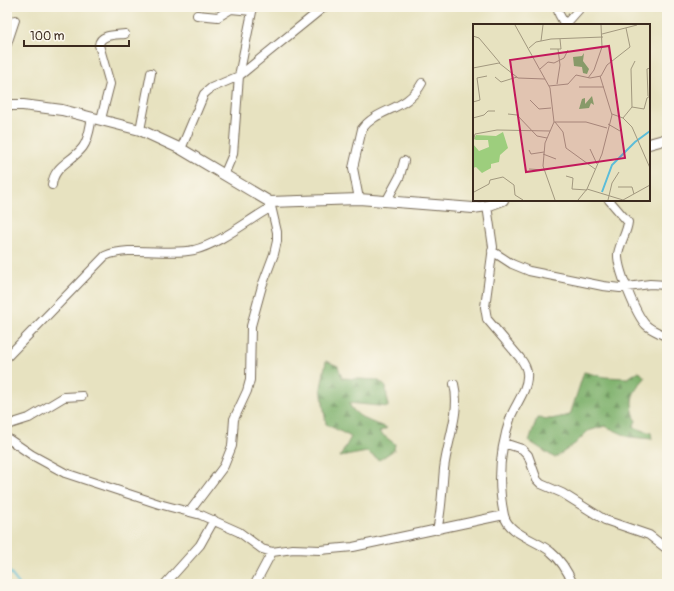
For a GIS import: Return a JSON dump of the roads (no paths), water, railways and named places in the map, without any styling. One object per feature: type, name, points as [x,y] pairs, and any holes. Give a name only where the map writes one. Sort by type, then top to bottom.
[{"type":"street","points":[[181,149],[204,94],[211,88],[239,76],[324,7]]},
{"type":"street","points":[[557,7],[564,24]]},
{"type":"street","points":[[566,24],[581,7]]},
{"type":"street","points":[[198,15],[218,17],[231,9],[253,9],[239,76],[233,154],[224,175]]},
{"type":"street","points":[[7,44],[15,20]]},
{"type":"street","points":[[52,185],[56,172],[60,166],[77,154],[84,146],[110,84],[98,45],[99,41],[103,37],[125,34]]},
{"type":"street","points":[[140,130],[151,73]]},
{"type":"street","points":[[359,199],[353,168],[359,135],[362,129],[365,125],[378,116],[405,103],[413,96],[422,83]]},
{"type":"street","points":[[7,104],[62,110],[140,130],[181,149],[270,205],[277,232],[277,241],[251,326],[250,375],[247,391],[234,420],[232,446],[224,466],[190,511]]},
{"type":"street","points":[[650,144],[667,139]]},
{"type":"street","points":[[387,200],[400,176],[404,161]]},
{"type":"street","points":[[7,357],[105,256],[117,253],[177,252],[204,247],[270,205],[359,199],[387,200],[473,208],[487,206],[500,201]]},
{"type":"street","points":[[610,201],[628,222],[619,246],[618,257],[626,286],[643,322],[651,329],[667,337]]},
{"type":"street","points":[[487,206],[493,240],[484,307],[485,317],[520,358],[527,374],[527,379],[511,416],[500,466],[504,515],[506,521],[515,530],[551,552],[562,564],[573,584]]},
{"type":"street","points":[[492,251],[512,264],[529,271],[607,287],[667,285]]},
{"type":"street","points":[[437,530],[443,494],[444,470],[456,409],[456,393],[454,384]]},
{"type":"street","points":[[7,425],[29,418],[64,397],[82,396]]},
{"type":"street","points":[[7,438],[37,458],[65,473],[159,504],[190,511],[214,520],[239,532],[262,548],[272,552],[293,549],[338,549],[437,530],[504,515]]},
{"type":"street","points":[[504,443],[522,449],[528,455],[537,480],[541,484],[578,502],[605,520],[649,534],[667,549]]},
{"type":"street","points":[[165,584],[200,544],[214,520]]},
{"type":"street","points":[[255,584],[272,552]]},
{"type":"waterway","points":[[7,569],[19,584]]}]
